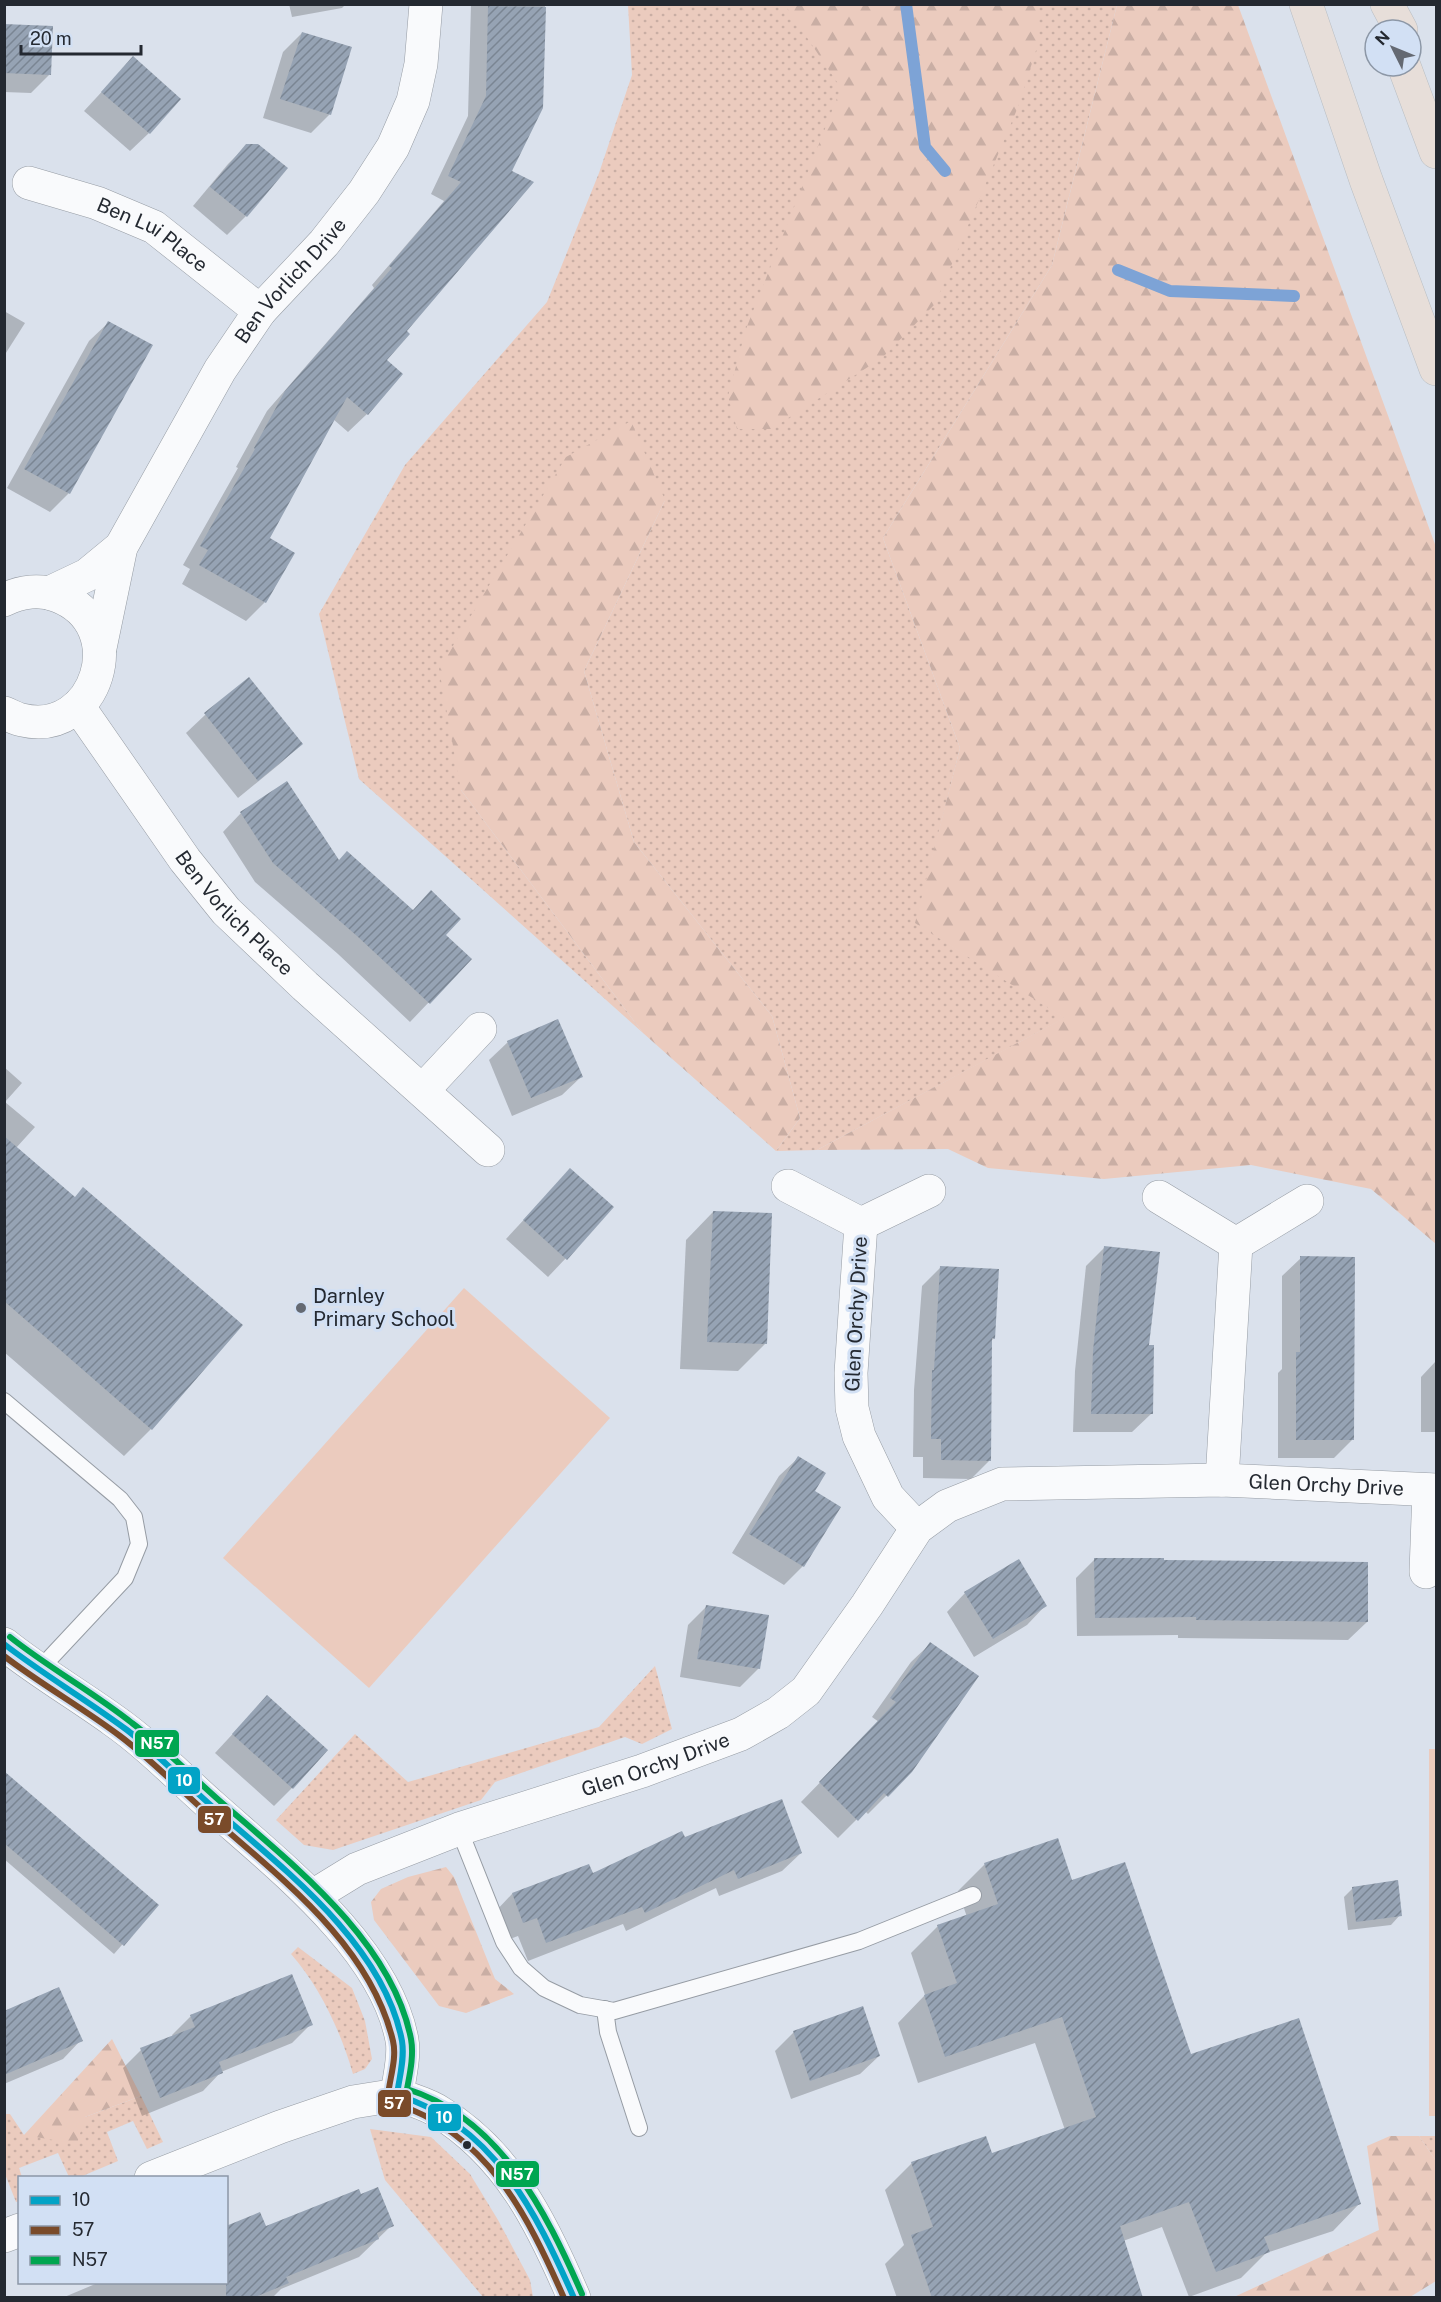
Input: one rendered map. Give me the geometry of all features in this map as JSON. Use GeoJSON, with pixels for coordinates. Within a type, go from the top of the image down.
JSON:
{"type":"FeatureCollection","features":[{"type":"Feature","properties":{"kind":"highway"},"geometry":{"type":"LineString","coordinates":[[1306,4],[1413,311],[1437,369]]}},
{"type":"Feature","properties":{"kind":"highway"},"geometry":{"type":"LineString","coordinates":[[1388,4],[1395,18]]}},
{"type":"Feature","properties":{"kind":"highway"},"geometry":{"type":"LineString","coordinates":[[1423,72],[1437,98]]}},
{"type":"Feature","properties":{"kind":"highway"},"geometry":{"type":"LineString","coordinates":[[1409,78],[1437,152]]}},
{"type":"Feature","properties":{"kind":"street","name":"Ben Vorlich Drive"},"geometry":{"type":"LineString","coordinates":[[78,706],[96,680],[100,664],[100,648],[121,547],[220,370],[260,311],[324,243],[364,192],[393,147],[413,101],[421,64],[426,4]]}},
{"type":"Feature","properties":{"kind":"street","name":"Ben Lui Place"},"geometry":{"type":"LineString","coordinates":[[29,183],[97,203],[154,227],[260,311]]}},
{"type":"Feature","properties":{"kind":"street","name":"Ben Vorlich Drive"},"geometry":{"type":"LineString","coordinates":[[20,591],[87,575],[121,547]]}},
{"type":"Feature","properties":{"kind":"street"},"geometry":{"type":"LineString","coordinates":[[20,591],[68,600],[83,612],[94,628],[100,648]]}},
{"type":"Feature","properties":{"kind":"street"},"geometry":{"type":"LineString","coordinates":[[4,713],[22,720],[42,722],[61,716],[78,706]]}},
{"type":"Feature","properties":{"kind":"street","name":"Ben Vorlich Place"},"geometry":{"type":"LineString","coordinates":[[78,706],[185,860],[226,911],[305,986],[488,1150]]}},
{"type":"Feature","properties":{"kind":"street"},"geometry":{"type":"LineString","coordinates":[[423,1090],[480,1029]]}},
{"type":"Feature","properties":{"kind":"street"},"geometry":{"type":"LineString","coordinates":[[788,1186],[861,1224],[928,1191]]}},
{"type":"Feature","properties":{"kind":"street"},"geometry":{"type":"LineString","coordinates":[[1159,1197],[1236,1244],[1307,1200]]}},
{"type":"Feature","properties":{"kind":"street","name":"Glen Orchy Drive"},"geometry":{"type":"LineString","coordinates":[[861,1224],[850,1373],[852,1408],[859,1436],[888,1497],[917,1528]]}},
{"type":"Feature","properties":{"kind":"street","name":"Glen Orchy Drive"},"geometry":{"type":"LineString","coordinates":[[1222,1480],[1236,1244]]}},
{"type":"Feature","properties":{"kind":"street","name":"Glen Orchy Drive"},"geometry":{"type":"LineString","coordinates":[[313,1896],[357,1869],[459,1829],[642,1771],[741,1734],[778,1713],[806,1690],[867,1605],[917,1528],[947,1506],[1002,1484],[1222,1480],[1433,1490],[1426,1572]]}},
{"type":"Feature","properties":{"kind":"street"},"geometry":{"type":"LineString","coordinates":[[4,1644],[38,1671],[114,1720],[313,1896],[374,1972],[395,2013],[403,2043],[397,2095]]}},
{"type":"Feature","properties":{"kind":"street"},"geometry":{"type":"LineString","coordinates":[[156,2176],[280,2127],[343,2105],[397,2095],[434,2108],[465,2129],[495,2157],[526,2200],[561,2265],[574,2298]]}},
{"type":"Feature","properties":{"kind":"lane"},"geometry":{"type":"LineString","coordinates":[[4,1401],[120,1499],[134,1517],[139,1544],[125,1578],[38,1671]]}},
{"type":"Feature","properties":{"kind":"lane"},"geometry":{"type":"LineString","coordinates":[[459,1829],[504,1942],[521,1968],[544,1988],[580,2005],[614,2011],[859,1941],[973,1895]]}},
{"type":"Feature","properties":{"kind":"lane"},"geometry":{"type":"LineString","coordinates":[[605,2009],[608,2032],[639,2128]]}},
{"type":"Feature","properties":{"kind":"green space"},"geometry":{"type":"Polygon","coordinates":[[[628,5],[1117,5],[1052,265],[883,538],[960,748],[916,923],[1065,1018],[817,1150],[776,1151],[800,1118],[772,1016],[634,842],[584,671],[665,500],[461,790],[643,1033],[359,779],[319,614],[405,465],[547,302],[599,173],[632,75],[628,5]]]}},
{"type":"Feature","properties":{"kind":"green space"},"geometry":{"type":"Polygon","coordinates":[[[785,5],[1039,5],[1039,41],[1018,107],[935,304],[882,358],[771,429],[737,429],[728,396],[746,329],[841,88],[785,5]]]}},
{"type":"Feature","properties":{"kind":"green space"},"geometry":{"type":"Polygon","coordinates":[[[1117,5],[1238,5],[1436,547],[1436,1244],[1371,1189],[1251,1165],[1104,1179],[988,1168],[948,1149],[817,1150],[1064,1018],[915,923],[960,748],[883,538],[1052,265],[1117,5]]]}},
{"type":"Feature","properties":{"kind":"green space"},"geometry":{"type":"Polygon","coordinates":[[[631,421],[665,500],[584,671],[634,842],[772,1016],[800,1118],[776,1151],[643,1033],[461,790],[439,669],[566,457],[631,421]]]}},
{"type":"Feature","properties":{"kind":"green space"},"geometry":{"type":"Polygon","coordinates":[[[464,1288],[610,1418],[369,1688],[223,1558],[464,1288]]]}},
{"type":"Feature","properties":{"kind":"green space"},"geometry":{"type":"Polygon","coordinates":[[[655,1666],[672,1729],[642,1744],[625,1737],[495,1782],[481,1800],[333,1850],[304,1845],[276,1820],[355,1734],[408,1782],[599,1727],[655,1666]]]}},
{"type":"Feature","properties":{"kind":"green space"},"geometry":{"type":"Polygon","coordinates":[[[1429,1749],[1436,1749],[1436,2116],[1429,2116],[1429,1749]]]}},
{"type":"Feature","properties":{"kind":"green space"},"geometry":{"type":"Polygon","coordinates":[[[446,1867],[454,1877],[495,1979],[514,1994],[466,2013],[439,2006],[374,1920],[371,1902],[381,1889],[408,1877],[446,1867]]]}},
{"type":"Feature","properties":{"kind":"green space"},"geometry":{"type":"Polygon","coordinates":[[[298,1947],[352,1988],[365,2021],[372,2059],[365,2069],[353,2074],[342,2042],[320,1995],[291,1954],[298,1947]]]}},
{"type":"Feature","properties":{"kind":"green space"},"geometry":{"type":"Polygon","coordinates":[[[112,2039],[141,2096],[85,2117],[77,2144],[24,2135],[112,2039]]]}},
{"type":"Feature","properties":{"kind":"green space"},"geometry":{"type":"Polygon","coordinates":[[[141,2096],[163,2142],[147,2149],[133,2121],[107,2132],[118,2161],[82,2176],[69,2176],[58,2153],[19,2168],[22,2176],[18,2176],[18,2201],[16,2202],[5,2174],[5,2114],[10,2114],[24,2135],[85,2117],[141,2096]]]}},
{"type":"Feature","properties":{"kind":"green space"},"geometry":{"type":"Polygon","coordinates":[[[370,2129],[431,2137],[470,2174],[530,2280],[533,2297],[483,2297],[385,2180],[370,2129]]]}},
{"type":"Feature","properties":{"kind":"green space"},"geometry":{"type":"Polygon","coordinates":[[[1390,2136],[1419,2136],[1436,2161],[1436,2281],[1410,2297],[1234,2297],[1379,2230],[1367,2146],[1390,2136]]]}},
{"type":"Feature","properties":{"kind":"green space"},"geometry":{"type":"Polygon","coordinates":[[[1419,2136],[1436,2136],[1436,2161],[1419,2136]]]}},
{"type":"Feature","properties":{"kind":"building"},"geometry":{"type":"Polygon","coordinates":[[[488,6],[546,7],[543,108],[512,171],[534,182],[407,331],[410,334],[387,360],[403,374],[368,415],[347,397],[270,538],[295,553],[266,603],[199,565],[208,550],[200,546],[285,391],[392,268],[389,266],[461,182],[448,176],[486,96],[488,6]]]}},
{"type":"Feature","properties":{"kind":"building"},"geometry":{"type":"Polygon","coordinates":[[[4,24],[53,26],[51,75],[4,73],[4,24]]]}},
{"type":"Feature","properties":{"kind":"building"},"geometry":{"type":"Polygon","coordinates":[[[302,32],[352,47],[331,115],[280,99],[302,32]]]}},
{"type":"Feature","properties":{"kind":"building"},"geometry":{"type":"Polygon","coordinates":[[[133,56],[181,99],[150,134],[101,92],[133,56]]]}},
{"type":"Feature","properties":{"kind":"building"},"geometry":{"type":"Polygon","coordinates":[[[246,144],[258,144],[288,168],[247,217],[210,187],[246,144]]]}},
{"type":"Feature","properties":{"kind":"building"},"geometry":{"type":"Polygon","coordinates":[[[108,321],[153,345],[70,494],[24,469],[108,321]]]}},
{"type":"Feature","properties":{"kind":"building"},"geometry":{"type":"Polygon","coordinates":[[[249,677],[303,744],[258,781],[204,713],[249,677]]]}},
{"type":"Feature","properties":{"kind":"building"},"geometry":{"type":"Polygon","coordinates":[[[287,781],[339,860],[347,851],[413,910],[431,890],[461,919],[446,935],[472,959],[430,1004],[357,936],[273,863],[240,812],[287,781]]]}},
{"type":"Feature","properties":{"kind":"building"},"geometry":{"type":"Polygon","coordinates":[[[558,1019],[583,1077],[531,1098],[507,1041],[558,1019]]]}},
{"type":"Feature","properties":{"kind":"building"},"geometry":{"type":"Polygon","coordinates":[[[4,1136],[75,1197],[83,1187],[243,1325],[152,1430],[4,1301],[4,1136]]]}},
{"type":"Feature","properties":{"kind":"building"},"geometry":{"type":"Polygon","coordinates":[[[570,1168],[614,1207],[567,1260],[523,1220],[570,1168]]]}},
{"type":"Feature","properties":{"kind":"building"},"geometry":{"type":"Polygon","coordinates":[[[713,1211],[772,1213],[767,1344],[707,1342],[713,1211]]]}},
{"type":"Feature","properties":{"kind":"building"},"geometry":{"type":"Polygon","coordinates":[[[1104,1246],[1160,1252],[1149,1345],[1154,1345],[1153,1414],[1091,1414],[1093,1351],[1104,1246]]]}},
{"type":"Feature","properties":{"kind":"building"},"geometry":{"type":"Polygon","coordinates":[[[1300,1256],[1355,1257],[1354,1440],[1296,1440],[1296,1352],[1300,1352],[1300,1256]]]}},
{"type":"Feature","properties":{"kind":"building"},"geometry":{"type":"Polygon","coordinates":[[[940,1266],[999,1269],[995,1339],[992,1338],[991,1461],[941,1460],[941,1439],[931,1439],[932,1370],[934,1370],[940,1266]]]}},
{"type":"Feature","properties":{"kind":"building"},"geometry":{"type":"Polygon","coordinates":[[[798,1456],[826,1473],[815,1491],[841,1507],[804,1567],[749,1534],[798,1456]]]}},
{"type":"Feature","properties":{"kind":"building"},"geometry":{"type":"Polygon","coordinates":[[[1094,1558],[1368,1562],[1368,1622],[1196,1620],[1196,1617],[1095,1618],[1094,1558]]]}},
{"type":"Feature","properties":{"kind":"building"},"geometry":{"type":"Polygon","coordinates":[[[1019,1559],[1047,1606],[993,1639],[964,1592],[1019,1559]]]}},
{"type":"Feature","properties":{"kind":"building"},"geometry":{"type":"Polygon","coordinates":[[[706,1605],[769,1615],[760,1669],[697,1659],[706,1605]]]}},
{"type":"Feature","properties":{"kind":"building"},"geometry":{"type":"Polygon","coordinates":[[[930,1642],[979,1676],[912,1772],[888,1797],[884,1793],[858,1821],[819,1782],[896,1702],[890,1698],[930,1642]]]}},
{"type":"Feature","properties":{"kind":"building"},"geometry":{"type":"Polygon","coordinates":[[[267,1695],[328,1750],[293,1789],[232,1734],[267,1695]]]}},
{"type":"Feature","properties":{"kind":"building"},"geometry":{"type":"Polygon","coordinates":[[[4,1771],[159,1905],[124,1946],[4,1843],[4,1771]]]}},
{"type":"Feature","properties":{"kind":"building"},"geometry":{"type":"Polygon","coordinates":[[[782,1799],[802,1853],[738,1879],[734,1870],[645,1913],[642,1907],[546,1943],[537,1918],[523,1923],[512,1893],[589,1864],[593,1873],[682,1831],[685,1837],[782,1799]]]}},
{"type":"Feature","properties":{"kind":"building"},"geometry":{"type":"Polygon","coordinates":[[[1058,1838],[1072,1880],[1125,1862],[1191,2054],[1299,2018],[1361,2204],[1264,2237],[1270,2252],[1216,2272],[1189,2202],[1120,2226],[1143,2298],[932,2298],[911,2235],[933,2227],[911,2162],[986,2136],[992,2153],[1096,2117],[1062,2017],[945,2057],[924,1995],[957,1983],[937,1925],[998,1904],[984,1863],[1058,1838]]]}},
{"type":"Feature","properties":{"kind":"building"},"geometry":{"type":"Polygon","coordinates":[[[1398,1880],[1402,1916],[1356,1922],[1352,1887],[1398,1880]]]}},
{"type":"Feature","properties":{"kind":"building"},"geometry":{"type":"Polygon","coordinates":[[[292,1974],[313,2025],[219,2062],[223,2073],[160,2098],[140,2048],[195,2027],[190,2015],[292,1974]]]}},
{"type":"Feature","properties":{"kind":"building"},"geometry":{"type":"Polygon","coordinates":[[[59,1987],[83,2041],[4,2075],[4,2011],[59,1987]]]}},
{"type":"Feature","properties":{"kind":"building"},"geometry":{"type":"Polygon","coordinates":[[[863,2006],[880,2056],[810,2081],[793,2031],[863,2006]]]}},
{"type":"Feature","properties":{"kind":"building"},"geometry":{"type":"Polygon","coordinates":[[[378,2187],[394,2226],[377,2233],[379,2239],[286,2277],[289,2283],[253,2298],[226,2298],[228,2225],[260,2212],[266,2226],[359,2189],[361,2194],[378,2187]]]}},
{"type":"Feature","properties":{"kind":"waterway"},"geometry":{"type":"LineString","coordinates":[[906,4],[925,147],[945,171]]}},
{"type":"Feature","properties":{"kind":"waterway"},"geometry":{"type":"LineString","coordinates":[[1118,270],[1170,291],[1294,296]]}},
{"type":"Feature","properties":{"kind":"transit line","name":"N57"},"geometry":{"type":"LineString","coordinates":[[10,1637],[144,1732],[278,1851],[336,1907],[383,1969],[400,2003],[412,2045],[407,2089],[440,2103],[469,2122],[494,2145],[516,2172],[553,2231],[582,2294]]}},
{"type":"Feature","properties":{"kind":"transit line","name":"10"},"geometry":{"type":"LineString","coordinates":[[4,1644],[138,1739],[300,1883],[328,1912],[353,1941],[375,1973],[392,2006],[403,2048],[397,2095],[431,2109],[460,2127],[485,2149],[527,2204],[574,2298]]}},
{"type":"Feature","properties":{"kind":"transit line","name":"57"},"geometry":{"type":"LineString","coordinates":[[4,1656],[132,1745],[292,1888],[319,1915],[364,1973],[381,2006],[394,2047],[388,2095],[394,2103],[426,2117],[455,2134],[500,2180],[535,2236],[564,2298]]}},
{"type":"Feature","properties":{"kind":"place","name":"Darnley Primary School"},"geometry":{"type":"Point","coordinates":[301,1308]}}]}
